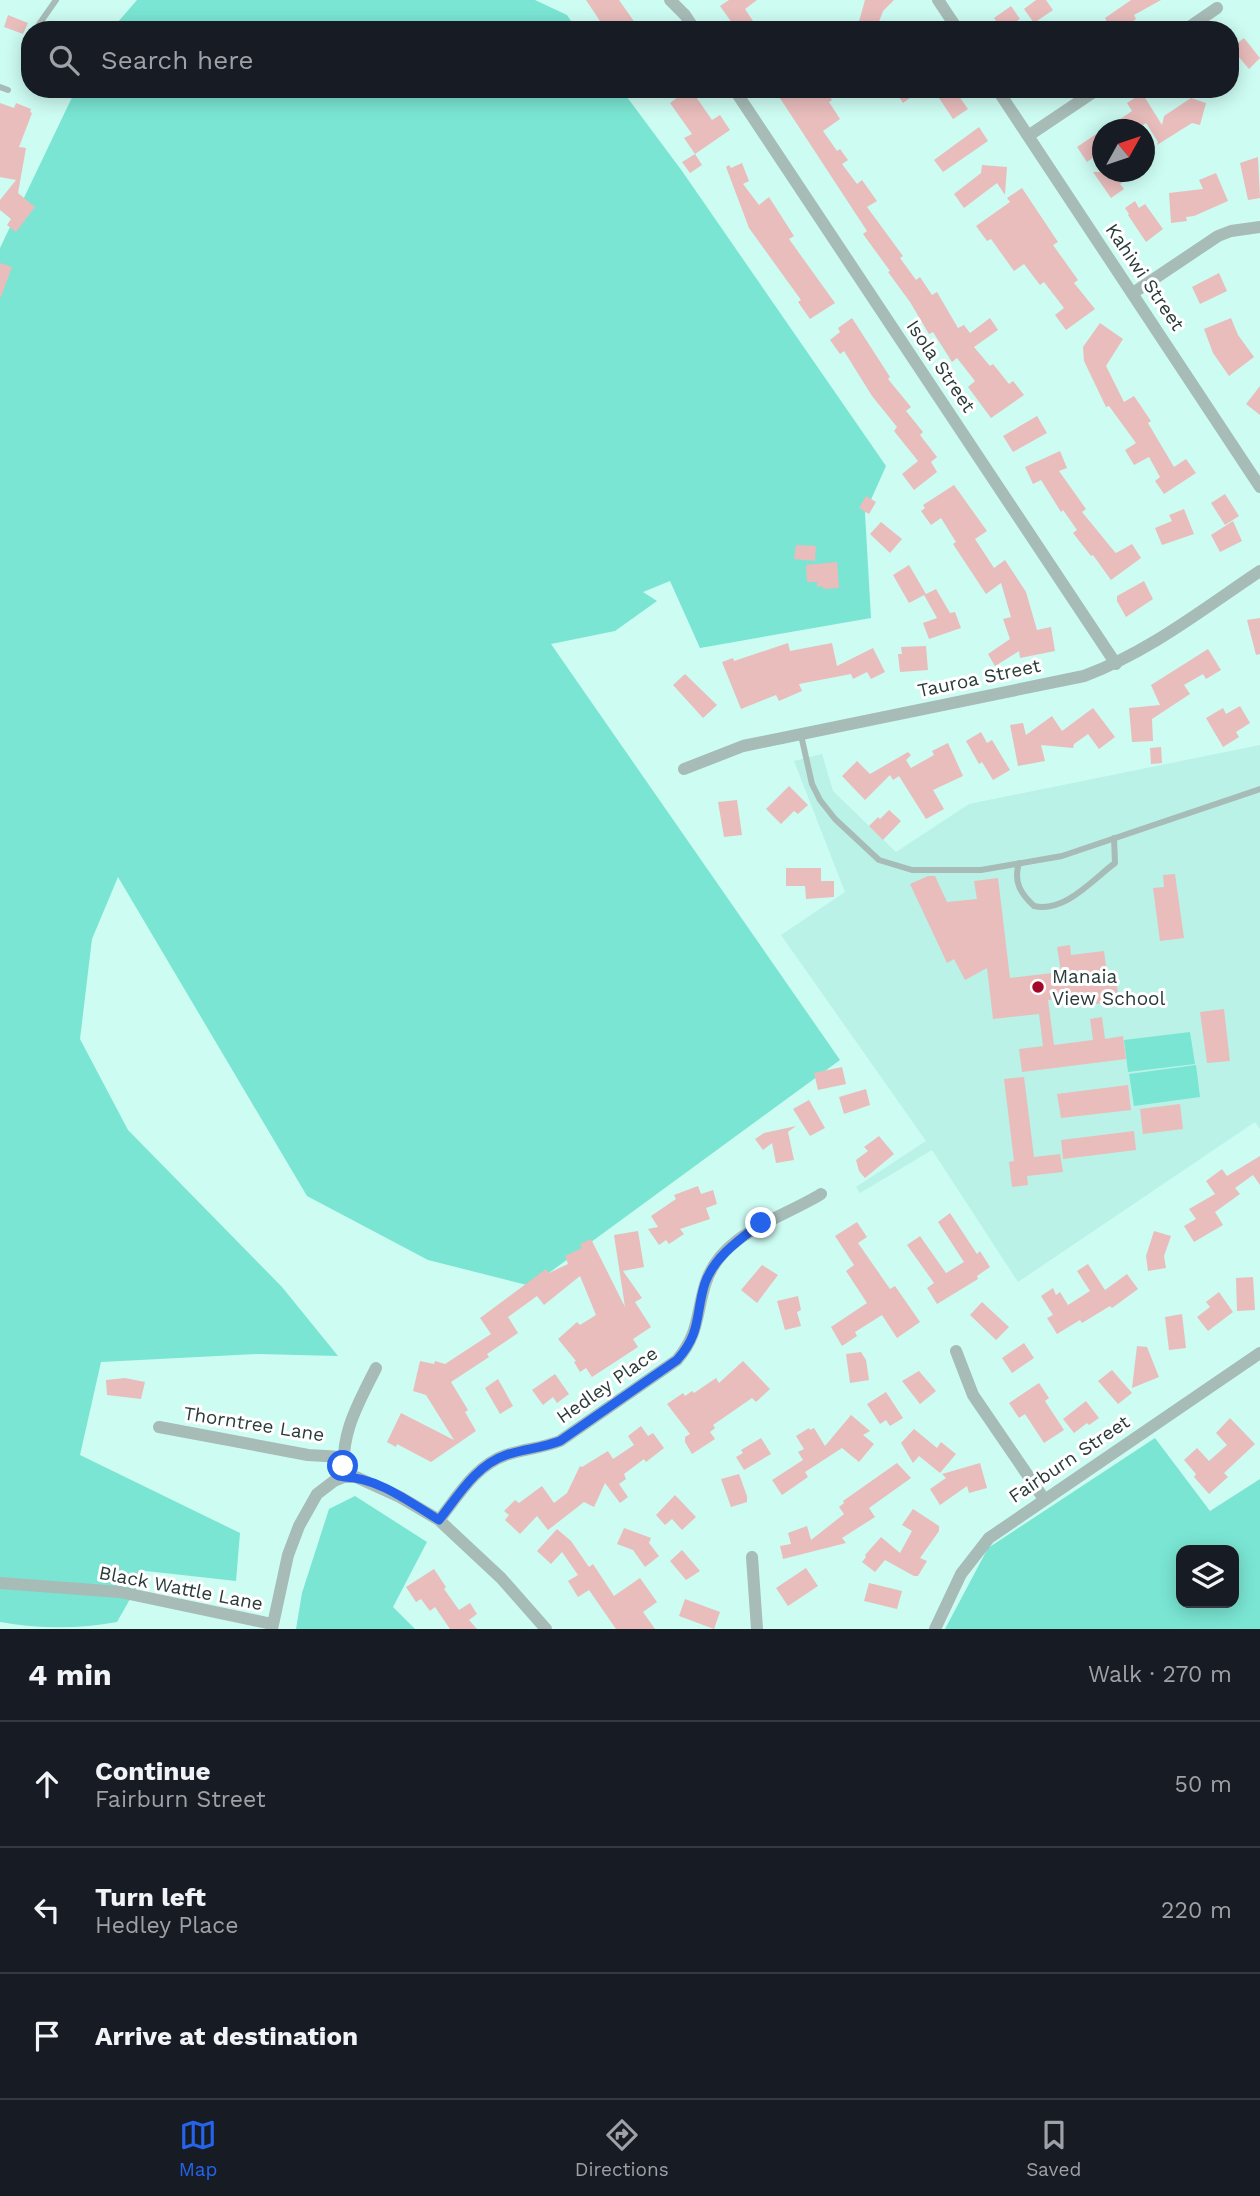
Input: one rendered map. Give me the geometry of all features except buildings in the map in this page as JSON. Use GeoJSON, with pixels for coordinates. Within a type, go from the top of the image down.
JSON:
{"type":"FeatureCollection","features":[{"type":"Feature","properties":{"kind":"street"},"geometry":{"type":"LineString","coordinates":[[670,0],[688,21]]}},
{"type":"Feature","properties":{"kind":"street"},"geometry":{"type":"LineString","coordinates":[[938,0],[952,21]]}},
{"type":"Feature","properties":{"kind":"street"},"geometry":{"type":"LineString","coordinates":[[1198,21],[1217,8]]}},
{"type":"Feature","properties":{"kind":"street","name":"Isola Street"},"geometry":{"type":"LineString","coordinates":[[740,98],[1116,664]]}},
{"type":"Feature","properties":{"kind":"street","name":"Kahiwi Street"},"geometry":{"type":"LineString","coordinates":[[1003,98],[1260,487]]}},
{"type":"Feature","properties":{"kind":"street"},"geometry":{"type":"LineString","coordinates":[[1028,136],[1085,98]]}},
{"type":"Feature","properties":{"kind":"street"},"geometry":{"type":"LineString","coordinates":[[1133,293],[1218,236],[1231,231],[1260,227]]}},
{"type":"Feature","properties":{"kind":"street","name":"Tauroa Street"},"geometry":{"type":"LineString","coordinates":[[684,769],[743,746],[1084,676],[1139,652],[1260,571]]}},
{"type":"Feature","properties":{"kind":"street","name":"Hedley Place"},"geometry":{"type":"LineString","coordinates":[[439,1520],[475,1474],[487,1465],[504,1455],[546,1447],[560,1441],[677,1360],[696,1332],[705,1284],[722,1255],[761,1223],[800,1208],[821,1194]]}},
{"type":"Feature","properties":{"kind":"street"},"geometry":{"type":"LineString","coordinates":[[956,1351],[973,1395],[1044,1499]]}},
{"type":"Feature","properties":{"kind":"street","name":"Fairburn Street"},"geometry":{"type":"LineString","coordinates":[[935,1629],[950,1593],[972,1556],[989,1538],[1260,1353]]}},
{"type":"Feature","properties":{"kind":"street"},"geometry":{"type":"LineString","coordinates":[[344,1477],[342,1457],[345,1436],[376,1368]]}},
{"type":"Feature","properties":{"kind":"street","name":"Thorntree Lane"},"geometry":{"type":"LineString","coordinates":[[159,1427],[308,1455],[342,1457]]}},
{"type":"Feature","properties":{"kind":"street"},"geometry":{"type":"LineString","coordinates":[[272,1627],[288,1555],[299,1526],[317,1494],[327,1484],[344,1477],[356,1477],[439,1520],[501,1578],[545,1629]]}},
{"type":"Feature","properties":{"kind":"street"},"geometry":{"type":"LineString","coordinates":[[752,1557],[757,1629]]}},
{"type":"Feature","properties":{"kind":"street","name":"Black Wattle Lane"},"geometry":{"type":"LineString","coordinates":[[0,1583],[120,1592],[272,1627]]}},
{"type":"Feature","properties":{"kind":"lane"},"geometry":{"type":"LineString","coordinates":[[42,21],[56,0]]}},
{"type":"Feature","properties":{"kind":"lane"},"geometry":{"type":"LineString","coordinates":[[801,735],[812,784],[820,800],[835,819],[879,860],[912,870],[981,870],[1062,856],[1260,789]]}},
{"type":"Feature","properties":{"kind":"lane"},"geometry":{"type":"LineString","coordinates":[[1019,863],[1016,873],[1018,887],[1034,906],[1045,909],[1062,904],[1115,863],[1114,838]]}},
{"type":"Feature","properties":{"kind":"shaded area","name":"Manaia View School"},"geometry":{"type":"Polygon","coordinates":[[[1260,745],[1260,1129],[1255,1122],[1018,1282],[932,1150],[860,1193],[856,1187],[926,1141],[781,935],[845,892],[794,761],[822,754],[833,791],[896,852],[969,804],[1260,745]]]}},
{"type":"Feature","properties":{"kind":"green space"},"geometry":{"type":"Polygon","coordinates":[[[137,0],[535,0],[567,15],[571,21],[119,21],[137,0]]]}},
{"type":"Feature","properties":{"kind":"green space"},"geometry":{"type":"Polygon","coordinates":[[[72,98],[628,98],[682,171],[886,466],[865,513],[871,618],[700,648],[670,581],[643,592],[657,601],[615,631],[551,644],[840,1060],[531,1286],[428,1260],[307,1196],[118,877],[92,939],[80,1039],[128,1130],[282,1287],[338,1356],[258,1354],[101,1362],[80,1455],[240,1533],[236,1581],[146,1571],[117,1622],[88,1626],[29,1626],[0,1622],[0,248],[72,98]]]}},
{"type":"Feature","properties":{"kind":"green space"},"geometry":{"type":"Polygon","coordinates":[[[1190,1032],[1195,1064],[1128,1072],[1124,1040],[1190,1032]]]}},
{"type":"Feature","properties":{"kind":"green space"},"geometry":{"type":"Polygon","coordinates":[[[1196,1065],[1200,1097],[1134,1106],[1129,1074],[1196,1065]]]}},
{"type":"Feature","properties":{"kind":"green space"},"geometry":{"type":"Polygon","coordinates":[[[1155,1438],[1210,1511],[1260,1479],[1260,1629],[945,1629],[988,1548],[1155,1438]]]}},
{"type":"Feature","properties":{"kind":"green space"},"geometry":{"type":"Polygon","coordinates":[[[355,1496],[427,1542],[393,1607],[415,1629],[296,1629],[302,1593],[329,1509],[355,1496]]]}},
{"type":"Feature","properties":{"kind":"place","name":"Manaia View School"},"geometry":{"type":"Point","coordinates":[1038,987]}},
{"type":"Feature","properties":{"kind":"route"},"geometry":{"type":"LineString","coordinates":[[343,1466],[344,1477],[356,1477],[371,1483],[439,1520],[475,1474],[487,1465],[504,1455],[546,1447],[560,1441],[677,1360],[696,1332],[705,1284],[712,1270],[722,1255],[761,1223]]}}]}
